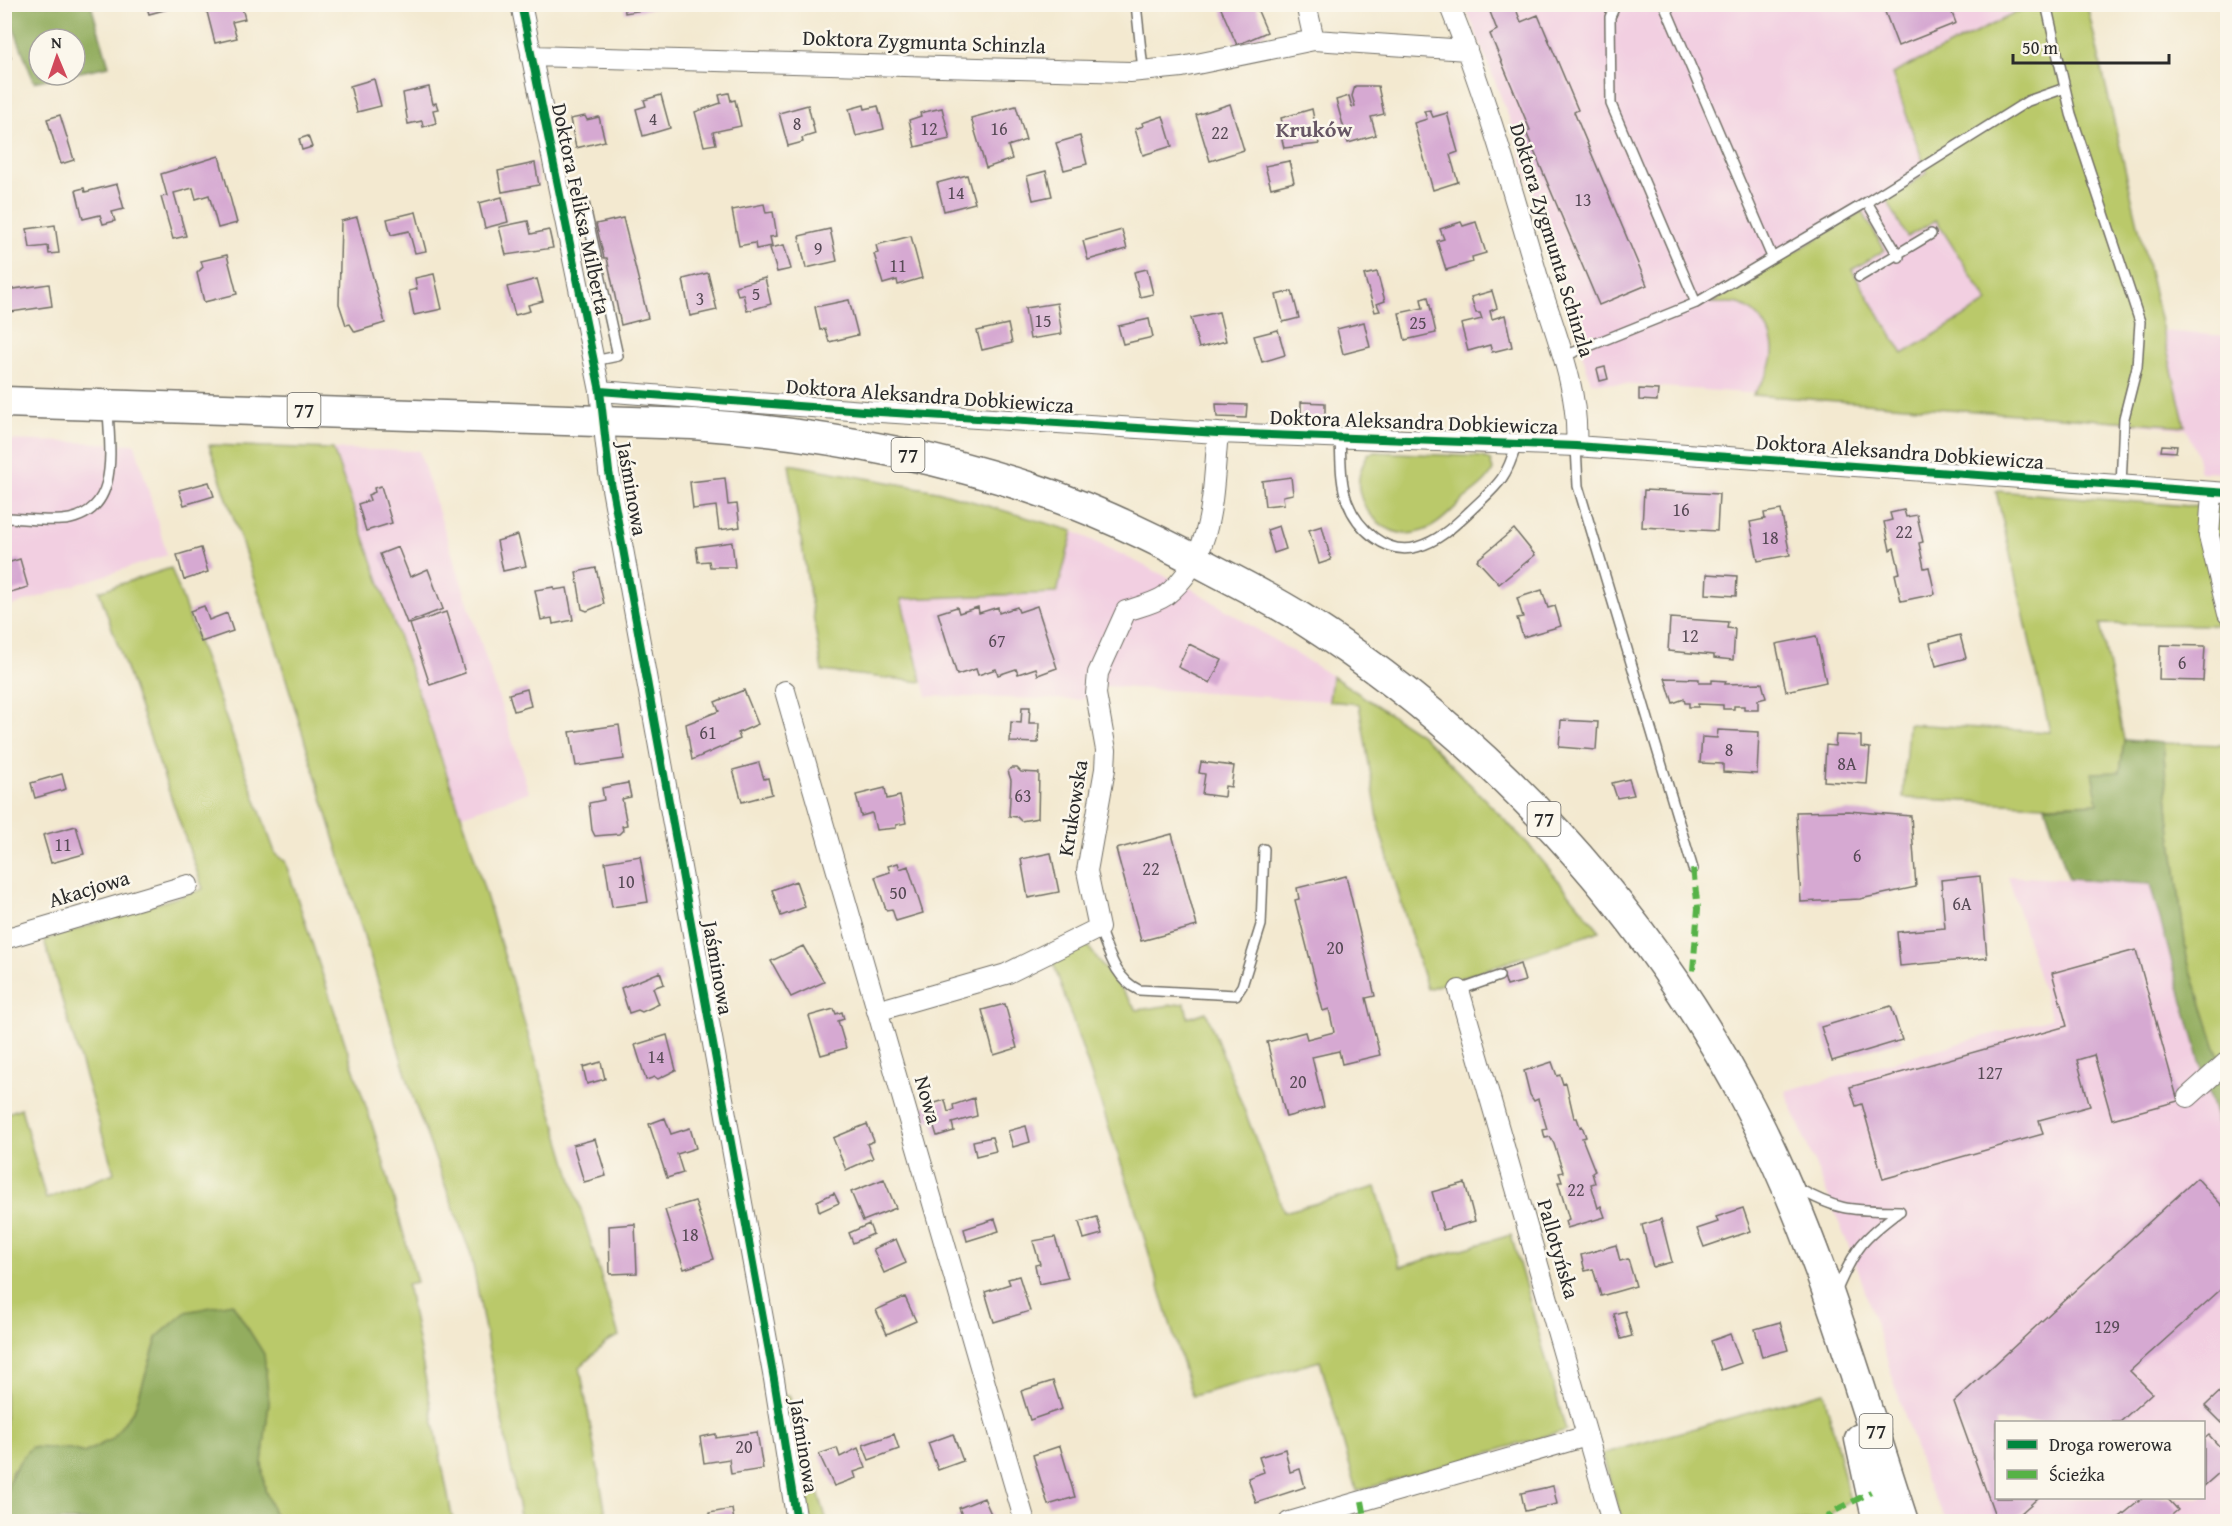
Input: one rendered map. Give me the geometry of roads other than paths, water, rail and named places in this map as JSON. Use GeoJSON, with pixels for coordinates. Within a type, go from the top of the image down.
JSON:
{"type":"FeatureCollection","features":[{"type":"Feature","properties":{"kind":"main road","name":"77"},"geometry":{"type":"LineString","coordinates":[[4,402],[603,420],[776,432],[845,442],[998,478],[1059,498],[1121,524],[1196,560],[1291,612],[1386,677],[1474,750],[1535,809],[1586,865],[1666,968],[1737,1083],[1785,1181],[1863,1388],[1903,1521]]}},
{"type":"Feature","properties":{"kind":"main road","name":"77"},"geometry":{"type":"LineString","coordinates":[[1844,1341],[1850,1393],[1878,1521]]}},
{"type":"Feature","properties":{"kind":"street","name":"Doktora Feliksa Milberta"},"geometry":{"type":"LineString","coordinates":[[521,4],[600,391],[603,420]]}},
{"type":"Feature","properties":{"kind":"street"},"geometry":{"type":"LineString","coordinates":[[1306,4],[1314,40]]}},
{"type":"Feature","properties":{"kind":"street","name":"Doktora Zygmunta Schinzla"},"geometry":{"type":"LineString","coordinates":[[1449,4],[1481,86],[1562,357],[1576,410],[1576,446]]}},
{"type":"Feature","properties":{"kind":"street","name":"Doktora Zygmunta Schinzla"},"geometry":{"type":"LineString","coordinates":[[531,56],[1143,70],[1182,67],[1314,40],[1467,50]]}},
{"type":"Feature","properties":{"kind":"street","name":"Doktora Aleksandra Dobkiewicza"},"geometry":{"type":"LineString","coordinates":[[600,391],[864,411],[1218,433],[1576,446],[2220,493]]}},
{"type":"Feature","properties":{"kind":"street","name":"Jaśminowa"},"geometry":{"type":"LineString","coordinates":[[603,420],[609,472],[770,1355],[797,1521]]}},
{"type":"Feature","properties":{"kind":"street","name":"Krukowska"},"geometry":{"type":"LineString","coordinates":[[1100,928],[1087,871],[1105,769],[1106,750],[1096,694],[1098,673],[1126,611],[1164,597],[1196,560],[1205,540],[1210,516],[1218,433]]}},
{"type":"Feature","properties":{"kind":"street"},"geometry":{"type":"LineString","coordinates":[[2220,493],[2209,536],[2228,614]]}},
{"type":"Feature","properties":{"kind":"street","name":"Nowa"},"geometry":{"type":"LineString","coordinates":[[784,691],[1025,1521]]}},
{"type":"Feature","properties":{"kind":"street","name":"Akacjowa"},"geometry":{"type":"LineString","coordinates":[[4,939],[188,885]]}},
{"type":"Feature","properties":{"kind":"street"},"geometry":{"type":"LineString","coordinates":[[877,1011],[1006,974],[1100,928]]}},
{"type":"Feature","properties":{"kind":"street","name":"Pallotyńska"},"geometry":{"type":"LineString","coordinates":[[1459,990],[1612,1521]]}},
{"type":"Feature","properties":{"kind":"street"},"geometry":{"type":"LineString","coordinates":[[2188,1097],[2228,1060]]}},
{"type":"Feature","properties":{"kind":"street"},"geometry":{"type":"LineString","coordinates":[[1289,1521],[1587,1436]]}},
{"type":"Feature","properties":{"kind":"lane"},"geometry":{"type":"LineString","coordinates":[[1136,4],[1143,70]]}},
{"type":"Feature","properties":{"kind":"lane"},"geometry":{"type":"LineString","coordinates":[[1619,4],[1615,6],[1610,17],[1611,104],[1696,303]]}},
{"type":"Feature","properties":{"kind":"lane"},"geometry":{"type":"LineString","coordinates":[[1664,4],[1772,257]]}},
{"type":"Feature","properties":{"kind":"lane"},"geometry":{"type":"LineString","coordinates":[[2046,4],[2065,88],[2140,322],[2137,367],[2124,418],[2121,486]]}},
{"type":"Feature","properties":{"kind":"lane"},"geometry":{"type":"LineString","coordinates":[[1562,357],[1696,303],[1867,202],[2028,101],[2065,88]]}},
{"type":"Feature","properties":{"kind":"lane"},"geometry":{"type":"LineString","coordinates":[[584,202],[618,356],[594,361]]}},
{"type":"Feature","properties":{"kind":"lane"},"geometry":{"type":"LineString","coordinates":[[1867,202],[1898,257]]}},
{"type":"Feature","properties":{"kind":"lane"},"geometry":{"type":"LineString","coordinates":[[1859,277],[1898,257],[1930,234]]}},
{"type":"Feature","properties":{"kind":"lane"},"geometry":{"type":"LineString","coordinates":[[4,518],[68,519],[83,515],[95,506],[108,485],[108,404]]}},
{"type":"Feature","properties":{"kind":"lane"},"geometry":{"type":"LineString","coordinates":[[1340,437],[1341,476],[1355,519],[1364,531],[1377,540],[1395,547],[1415,548],[1447,532],[1504,479],[1516,445]]}},
{"type":"Feature","properties":{"kind":"lane"},"geometry":{"type":"LineString","coordinates":[[1576,446],[1578,486],[1693,869]]}},
{"type":"Feature","properties":{"kind":"lane"},"geometry":{"type":"LineString","coordinates":[[1100,928],[1118,974],[1128,985],[1139,990],[1236,995],[1242,986],[1261,925],[1264,849]]}},
{"type":"Feature","properties":{"kind":"lane"},"geometry":{"type":"LineString","coordinates":[[1459,990],[1499,976]]}},
{"type":"Feature","properties":{"kind":"lane"},"geometry":{"type":"LineString","coordinates":[[1785,1181],[1826,1204],[1846,1210],[1900,1211],[1867,1235],[1849,1261],[1831,1302]]}},
{"type":"Feature","properties":{"kind":"district","name":"Kruków"},"geometry":{"type":"Point","coordinates":[1314,129]}}]}
